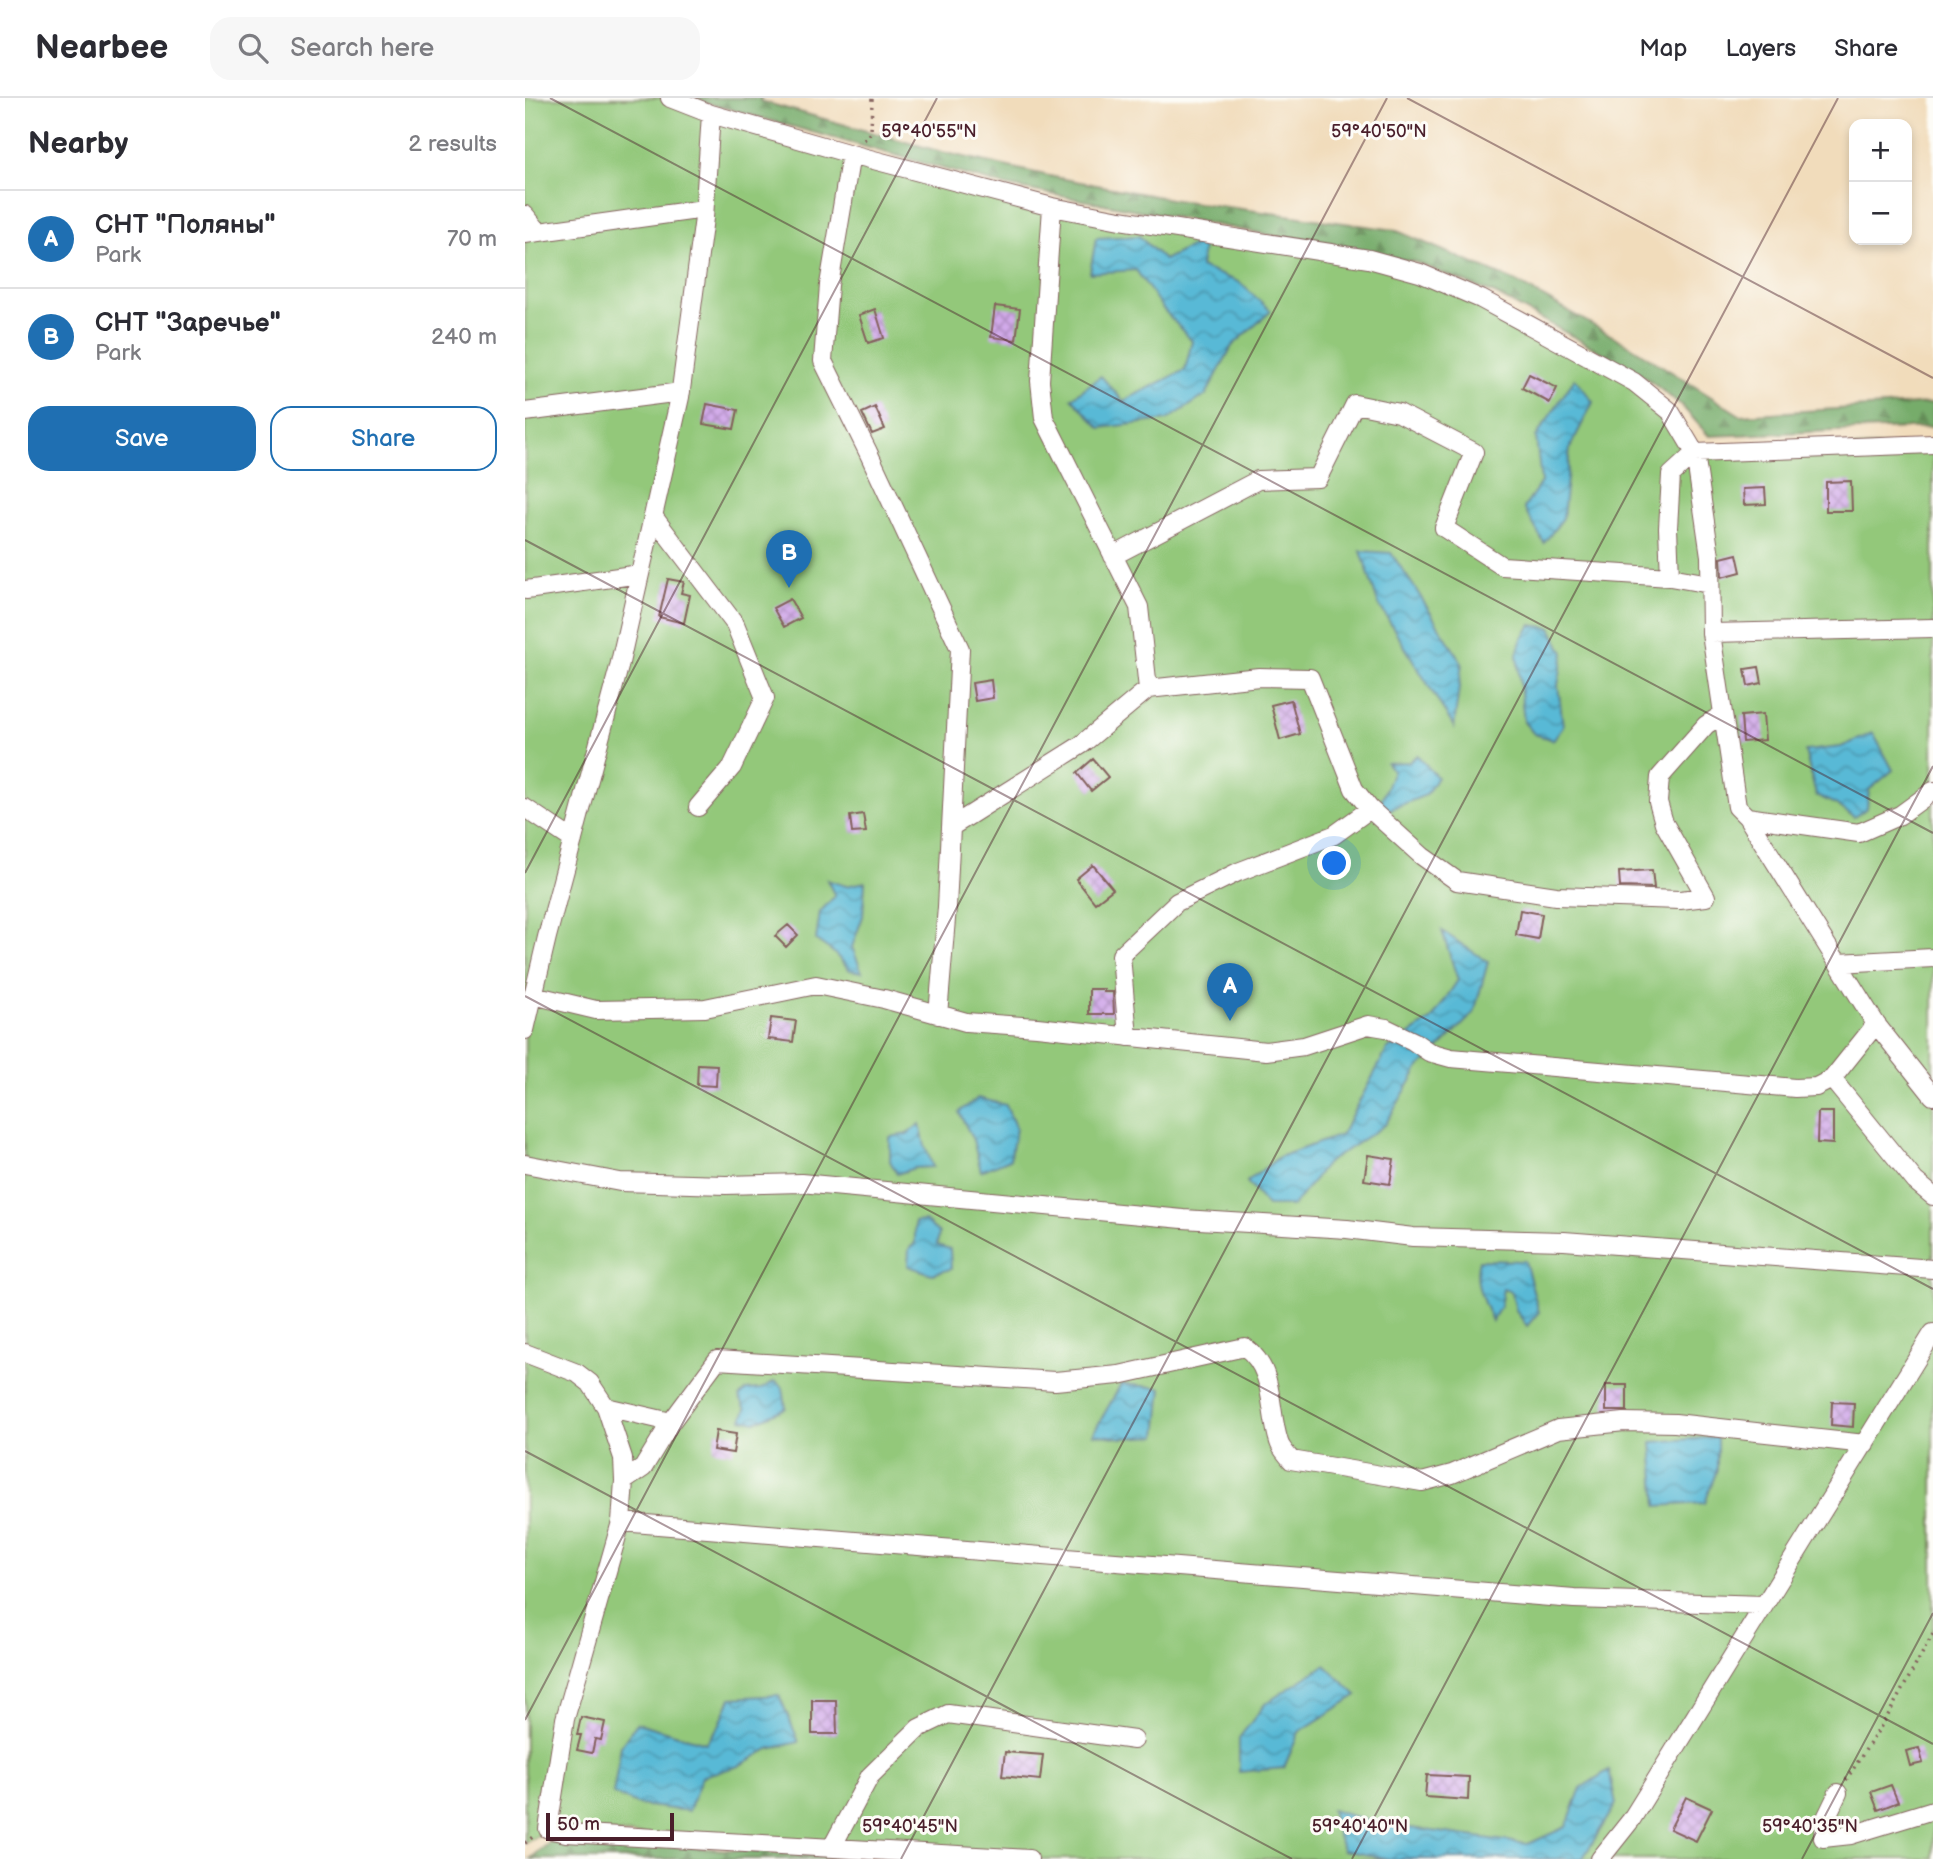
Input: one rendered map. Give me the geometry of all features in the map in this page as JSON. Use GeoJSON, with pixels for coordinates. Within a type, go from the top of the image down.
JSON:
{"type":"FeatureCollection","features":[{"type":"Feature","properties":{"kind":"street"},"geometry":{"type":"LineString","coordinates":[[670,98],[711,114],[851,154],[1052,207],[1369,259],[1420,273],[1481,299],[1634,382],[1670,411],[1695,453],[1710,556],[1711,633],[1737,807],[1747,817],[1876,1024],[1933,1096]]}},
{"type":"Feature","properties":{"kind":"street"},"geometry":{"type":"LineString","coordinates":[[525,1030],[529,1005],[619,667],[681,392],[704,209],[711,114]]}},
{"type":"Feature","properties":{"kind":"street"},"geometry":{"type":"LineString","coordinates":[[851,154],[829,285],[823,361],[960,649],[938,1014]]}},
{"type":"Feature","properties":{"kind":"street"},"geometry":{"type":"LineString","coordinates":[[1052,207],[1040,381],[1044,418],[1139,607],[1148,688]]}},
{"type":"Feature","properties":{"kind":"street"},"geometry":{"type":"LineString","coordinates":[[525,215],[532,233],[704,209]]}},
{"type":"Feature","properties":{"kind":"street"},"geometry":{"type":"LineString","coordinates":[[525,412],[681,392]]}},
{"type":"Feature","properties":{"kind":"street"},"geometry":{"type":"LineString","coordinates":[[1113,556],[1258,480],[1318,478],[1355,404],[1399,413],[1474,452],[1444,528],[1502,566],[1670,577],[1710,584]]}},
{"type":"Feature","properties":{"kind":"street"},"geometry":{"type":"LineString","coordinates":[[1670,577],[1668,528],[1671,475],[1695,453],[1933,444]]}},
{"type":"Feature","properties":{"kind":"street"},"geometry":{"type":"LineString","coordinates":[[653,516],[735,624],[765,698],[732,767],[698,807]]}},
{"type":"Feature","properties":{"kind":"street"},"geometry":{"type":"LineString","coordinates":[[526,590],[640,574]]}},
{"type":"Feature","properties":{"kind":"street"},"geometry":{"type":"LineString","coordinates":[[1711,633],[1933,628]]}},
{"type":"Feature","properties":{"kind":"street"},"geometry":{"type":"LineString","coordinates":[[951,827],[1081,745],[1148,688],[1259,677],[1310,678],[1354,789],[1370,809],[1422,856],[1457,881],[1556,896],[1679,900],[1706,897],[1664,823],[1658,802],[1660,777],[1706,725],[1723,714]]}},
{"type":"Feature","properties":{"kind":"street"},"geometry":{"type":"LineString","coordinates":[[1747,817],[1859,833],[1900,816],[1933,791]]}},
{"type":"Feature","properties":{"kind":"street"},"geometry":{"type":"LineString","coordinates":[[525,808],[573,839]]}},
{"type":"Feature","properties":{"kind":"street"},"geometry":{"type":"LineString","coordinates":[[1128,1037],[1121,955],[1177,902],[1238,872],[1334,835],[1370,809]]}},
{"type":"Feature","properties":{"kind":"street"},"geometry":{"type":"LineString","coordinates":[[1838,963],[1933,958]]}},
{"type":"Feature","properties":{"kind":"street"},"geometry":{"type":"LineString","coordinates":[[529,1005],[596,1010],[705,1008],[816,985],[884,999],[965,1022],[1266,1051],[1304,1046],[1368,1025],[1385,1028],[1429,1052],[1451,1058],[1795,1087],[1816,1087],[1832,1079],[1876,1024]]}},
{"type":"Feature","properties":{"kind":"street"},"geometry":{"type":"LineString","coordinates":[[1832,1079],[1915,1181],[1933,1196]]}},
{"type":"Feature","properties":{"kind":"street"},"geometry":{"type":"LineString","coordinates":[[525,1164],[620,1182],[726,1185],[801,1182],[995,1203],[1183,1219],[1347,1229],[1413,1237],[1565,1241],[1933,1269]]}},
{"type":"Feature","properties":{"kind":"street"},"geometry":{"type":"LineString","coordinates":[[1600,1859],[1631,1820],[1933,1333]]}},
{"type":"Feature","properties":{"kind":"street"},"geometry":{"type":"LineString","coordinates":[[624,1480],[643,1468],[671,1422],[717,1360],[1055,1381],[1119,1375],[1245,1347],[1257,1356],[1267,1376],[1279,1445],[1291,1460],[1422,1482],[1453,1474],[1558,1429],[1624,1422],[1675,1423],[1865,1444]]}},
{"type":"Feature","properties":{"kind":"street"},"geometry":{"type":"LineString","coordinates":[[525,1353],[577,1373],[590,1382],[606,1406],[623,1458],[621,1522],[565,1719],[548,1829],[566,1833],[1029,1859]]}},
{"type":"Feature","properties":{"kind":"street"},"geometry":{"type":"LineString","coordinates":[[606,1406],[671,1422]]}},
{"type":"Feature","properties":{"kind":"street"},"geometry":{"type":"LineString","coordinates":[[621,1522],[1574,1599],[1764,1605]]}},
{"type":"Feature","properties":{"kind":"street"},"geometry":{"type":"LineString","coordinates":[[832,1847],[870,1776],[919,1728],[948,1714],[1134,1740]]}},
{"type":"Feature","properties":{"kind":"street"},"geometry":{"type":"LineString","coordinates":[[1838,1793],[1824,1822],[1823,1838],[1851,1835],[1933,1810]]}},
{"type":"Feature","properties":{"kind":"path"},"geometry":{"type":"LineString","coordinates":[[851,154],[871,133],[872,98]]}},
{"type":"Feature","properties":{"kind":"path"},"geometry":{"type":"LineString","coordinates":[[1838,1793],[1887,1717],[1933,1634]]}},
{"type":"Feature","properties":{"kind":"green space"},"geometry":{"type":"Polygon","coordinates":[[[525,98],[670,98],[935,178],[1420,273],[1634,382],[1695,453],[1933,444],[1933,1859],[1029,1859],[549,1829],[525,1843],[525,98]]]}},
{"type":"Feature","properties":{"kind":"green space"},"geometry":{"type":"Polygon","coordinates":[[[690,98],[761,98],[760,101],[942,152],[1054,177],[1176,200],[1395,230],[1514,281],[1632,347],[1740,415],[1933,403],[1933,427],[1709,436],[1681,405],[1638,372],[1497,295],[1415,262],[1002,185],[690,98]]]}},
{"type":"Feature","properties":{"kind":"green space"},"geometry":{"type":"Polygon","coordinates":[[[554,1839],[873,1859],[530,1859],[554,1839]]]}},
{"type":"Feature","properties":{"kind":"water"},"geometry":{"type":"Polygon","coordinates":[[[1139,236],[1164,260],[1204,240],[1200,267],[1239,282],[1271,311],[1232,346],[1206,395],[1167,420],[1100,428],[1072,398],[1101,376],[1123,401],[1185,370],[1192,341],[1163,309],[1136,270],[1090,273],[1096,238],[1139,236]]]}},
{"type":"Feature","properties":{"kind":"water"},"geometry":{"type":"Polygon","coordinates":[[[1575,378],[1593,402],[1570,448],[1563,518],[1544,543],[1524,508],[1541,482],[1536,437],[1575,378]]]}},
{"type":"Feature","properties":{"kind":"water"},"geometry":{"type":"Polygon","coordinates":[[[1361,551],[1391,553],[1462,663],[1454,727],[1378,603],[1361,551]]]}},
{"type":"Feature","properties":{"kind":"water"},"geometry":{"type":"Polygon","coordinates":[[[1531,625],[1551,628],[1564,653],[1558,685],[1563,726],[1553,740],[1534,734],[1524,722],[1517,654],[1531,625]]]}},
{"type":"Feature","properties":{"kind":"water"},"geometry":{"type":"Polygon","coordinates":[[[1873,733],[1893,770],[1869,790],[1867,808],[1854,817],[1816,795],[1805,751],[1841,747],[1873,733]]]}},
{"type":"Feature","properties":{"kind":"water"},"geometry":{"type":"Polygon","coordinates":[[[1417,755],[1437,777],[1426,795],[1386,811],[1381,801],[1393,771],[1387,763],[1409,762],[1417,755]]]}},
{"type":"Feature","properties":{"kind":"water"},"geometry":{"type":"Polygon","coordinates":[[[827,880],[846,886],[865,882],[863,916],[852,947],[862,972],[850,970],[833,952],[816,940],[820,912],[835,896],[827,880]]]}},
{"type":"Feature","properties":{"kind":"water"},"geometry":{"type":"Polygon","coordinates":[[[1442,931],[1488,962],[1474,1013],[1418,1069],[1385,1125],[1327,1163],[1293,1206],[1267,1206],[1247,1182],[1279,1157],[1341,1135],[1387,1050],[1432,1019],[1458,980],[1442,931]]]}},
{"type":"Feature","properties":{"kind":"water"},"geometry":{"type":"Polygon","coordinates":[[[978,1098],[1006,1105],[1016,1129],[1010,1159],[981,1171],[973,1140],[959,1112],[978,1098]]]}},
{"type":"Feature","properties":{"kind":"water"},"geometry":{"type":"Polygon","coordinates":[[[920,1124],[933,1167],[914,1168],[897,1174],[890,1161],[890,1137],[907,1134],[920,1124]]]}},
{"type":"Feature","properties":{"kind":"water"},"geometry":{"type":"Polygon","coordinates":[[[925,1221],[939,1233],[937,1245],[950,1249],[951,1269],[932,1274],[908,1266],[909,1249],[915,1243],[915,1222],[925,1221]]]}},
{"type":"Feature","properties":{"kind":"water"},"geometry":{"type":"Polygon","coordinates":[[[1479,1260],[1525,1261],[1539,1312],[1527,1326],[1516,1311],[1512,1292],[1503,1289],[1500,1307],[1492,1321],[1478,1284],[1479,1260]]]}},
{"type":"Feature","properties":{"kind":"water"},"geometry":{"type":"Polygon","coordinates":[[[775,1381],[783,1388],[786,1408],[755,1422],[742,1419],[746,1409],[739,1397],[746,1390],[761,1389],[775,1381]]]}},
{"type":"Feature","properties":{"kind":"water"},"geometry":{"type":"Polygon","coordinates":[[[1121,1384],[1162,1388],[1157,1436],[1123,1438],[1093,1434],[1121,1384]]]}},
{"type":"Feature","properties":{"kind":"water"},"geometry":{"type":"Polygon","coordinates":[[[1717,1437],[1717,1469],[1705,1503],[1657,1506],[1652,1442],[1717,1437]]]}},
{"type":"Feature","properties":{"kind":"water"},"geometry":{"type":"Polygon","coordinates":[[[1325,1665],[1357,1695],[1299,1732],[1284,1768],[1239,1772],[1239,1738],[1265,1704],[1325,1665]]]}},
{"type":"Feature","properties":{"kind":"water"},"geometry":{"type":"Polygon","coordinates":[[[779,1695],[799,1742],[769,1749],[739,1766],[702,1776],[689,1811],[639,1805],[613,1794],[621,1746],[637,1723],[706,1743],[719,1726],[731,1698],[779,1695]]]}},
{"type":"Feature","properties":{"kind":"water"},"geometry":{"type":"Polygon","coordinates":[[[1609,1770],[1616,1804],[1583,1858],[1389,1859],[1342,1850],[1331,1810],[1381,1824],[1528,1844],[1566,1827],[1581,1788],[1609,1770]]]}},
{"type":"Feature","properties":{"kind":"building"},"geometry":{"type":"Polygon","coordinates":[[[995,306],[1020,309],[1016,340],[991,337],[995,306]]]}},
{"type":"Feature","properties":{"kind":"building"},"geometry":{"type":"Polygon","coordinates":[[[875,309],[884,338],[868,343],[859,315],[875,309]]]}},
{"type":"Feature","properties":{"kind":"building"},"geometry":{"type":"Polygon","coordinates":[[[1529,374],[1557,388],[1550,403],[1522,388],[1529,374]]]}},
{"type":"Feature","properties":{"kind":"building"},"geometry":{"type":"Polygon","coordinates":[[[707,404],[738,410],[734,429],[703,424],[707,404]]]}},
{"type":"Feature","properties":{"kind":"building"},"geometry":{"type":"Polygon","coordinates":[[[875,407],[885,429],[872,434],[862,413],[875,407]]]}},
{"type":"Feature","properties":{"kind":"building"},"geometry":{"type":"Polygon","coordinates":[[[1851,481],[1852,511],[1826,511],[1826,482],[1851,481]]]}},
{"type":"Feature","properties":{"kind":"building"},"geometry":{"type":"Polygon","coordinates":[[[1765,488],[1766,504],[1744,505],[1743,489],[1765,488]]]}},
{"type":"Feature","properties":{"kind":"building"},"geometry":{"type":"Polygon","coordinates":[[[1737,554],[1741,572],[1722,577],[1721,558],[1737,554]]]}},
{"type":"Feature","properties":{"kind":"building"},"geometry":{"type":"Polygon","coordinates":[[[668,579],[684,582],[681,593],[690,595],[684,623],[659,617],[668,579]]]}},
{"type":"Feature","properties":{"kind":"building"},"geometry":{"type":"Polygon","coordinates":[[[790,599],[801,618],[784,627],[773,608],[790,599]]]}},
{"type":"Feature","properties":{"kind":"building"},"geometry":{"type":"Polygon","coordinates":[[[1759,667],[1762,683],[1748,686],[1745,669],[1759,667]]]}},
{"type":"Feature","properties":{"kind":"building"},"geometry":{"type":"Polygon","coordinates":[[[991,680],[993,698],[975,701],[972,683],[991,680]]]}},
{"type":"Feature","properties":{"kind":"building"},"geometry":{"type":"Polygon","coordinates":[[[1291,700],[1300,734],[1280,740],[1271,705],[1291,700]]]}},
{"type":"Feature","properties":{"kind":"building"},"geometry":{"type":"Polygon","coordinates":[[[1763,714],[1765,740],[1743,742],[1741,716],[1763,714]]]}},
{"type":"Feature","properties":{"kind":"building"},"geometry":{"type":"Polygon","coordinates":[[[1093,759],[1108,777],[1091,791],[1077,773],[1093,759]]]}},
{"type":"Feature","properties":{"kind":"building"},"geometry":{"type":"Polygon","coordinates":[[[863,814],[866,832],[852,833],[850,816],[863,814]]]}},
{"type":"Feature","properties":{"kind":"building"},"geometry":{"type":"Polygon","coordinates":[[[1093,865],[1113,889],[1095,903],[1076,879],[1093,865]]]}},
{"type":"Feature","properties":{"kind":"building"},"geometry":{"type":"Polygon","coordinates":[[[1652,870],[1654,888],[1620,887],[1619,872],[1652,870]]]}},
{"type":"Feature","properties":{"kind":"building"},"geometry":{"type":"Polygon","coordinates":[[[1520,910],[1542,914],[1538,939],[1516,935],[1520,910]]]}},
{"type":"Feature","properties":{"kind":"building"},"geometry":{"type":"Polygon","coordinates":[[[788,925],[798,935],[786,947],[775,936],[788,925]]]}},
{"type":"Feature","properties":{"kind":"building"},"geometry":{"type":"Polygon","coordinates":[[[1089,989],[1113,992],[1114,1014],[1089,1014],[1089,989]]]}},
{"type":"Feature","properties":{"kind":"building"},"geometry":{"type":"Polygon","coordinates":[[[771,1018],[796,1021],[793,1042],[768,1039],[771,1018]]]}},
{"type":"Feature","properties":{"kind":"building"},"geometry":{"type":"Polygon","coordinates":[[[698,1064],[717,1065],[716,1086],[697,1085],[698,1064]]]}},
{"type":"Feature","properties":{"kind":"building"},"geometry":{"type":"Polygon","coordinates":[[[1818,1112],[1833,1112],[1833,1144],[1817,1143],[1818,1112]]]}},
{"type":"Feature","properties":{"kind":"building"},"geometry":{"type":"Polygon","coordinates":[[[1368,1155],[1394,1159],[1390,1184],[1364,1180],[1368,1155]]]}},
{"type":"Feature","properties":{"kind":"building"},"geometry":{"type":"Polygon","coordinates":[[[1606,1385],[1627,1385],[1627,1411],[1606,1411],[1606,1385]]]}},
{"type":"Feature","properties":{"kind":"building"},"geometry":{"type":"Polygon","coordinates":[[[1832,1402],[1854,1403],[1853,1427],[1831,1425],[1832,1402]]]}},
{"type":"Feature","properties":{"kind":"building"},"geometry":{"type":"Polygon","coordinates":[[[716,1431],[736,1434],[733,1453],[713,1450],[716,1431]]]}},
{"type":"Feature","properties":{"kind":"building"},"geometry":{"type":"Polygon","coordinates":[[[812,1700],[836,1700],[837,1734],[812,1734],[812,1700]]]}},
{"type":"Feature","properties":{"kind":"building"},"geometry":{"type":"Polygon","coordinates":[[[581,1717],[605,1722],[601,1740],[595,1739],[592,1753],[577,1750],[581,1735],[577,1735],[581,1717]]]}},
{"type":"Feature","properties":{"kind":"building"},"geometry":{"type":"Polygon","coordinates":[[[1919,1748],[1923,1763],[1910,1766],[1906,1751],[1919,1748]]]}},
{"type":"Feature","properties":{"kind":"building"},"geometry":{"type":"Polygon","coordinates":[[[1005,1752],[1043,1755],[1040,1780],[1002,1776],[1005,1752]]]}},
{"type":"Feature","properties":{"kind":"building"},"geometry":{"type":"Polygon","coordinates":[[[1427,1775],[1469,1777],[1468,1800],[1425,1797],[1427,1775]]]}},
{"type":"Feature","properties":{"kind":"building"},"geometry":{"type":"Polygon","coordinates":[[[1891,1785],[1898,1802],[1878,1810],[1871,1792],[1891,1785]]]}},
{"type":"Feature","properties":{"kind":"building"},"geometry":{"type":"Polygon","coordinates":[[[1686,1797],[1712,1809],[1696,1841],[1670,1829],[1686,1797]]]}},
{"type":"Feature","properties":{"kind":"place","name":"СНТ \"Заречье\""},"geometry":{"type":"Point","coordinates":[789,588]}},
{"type":"Feature","properties":{"kind":"place","name":"СНТ \"Поляны\""},"geometry":{"type":"Point","coordinates":[1230,1021]}}]}
